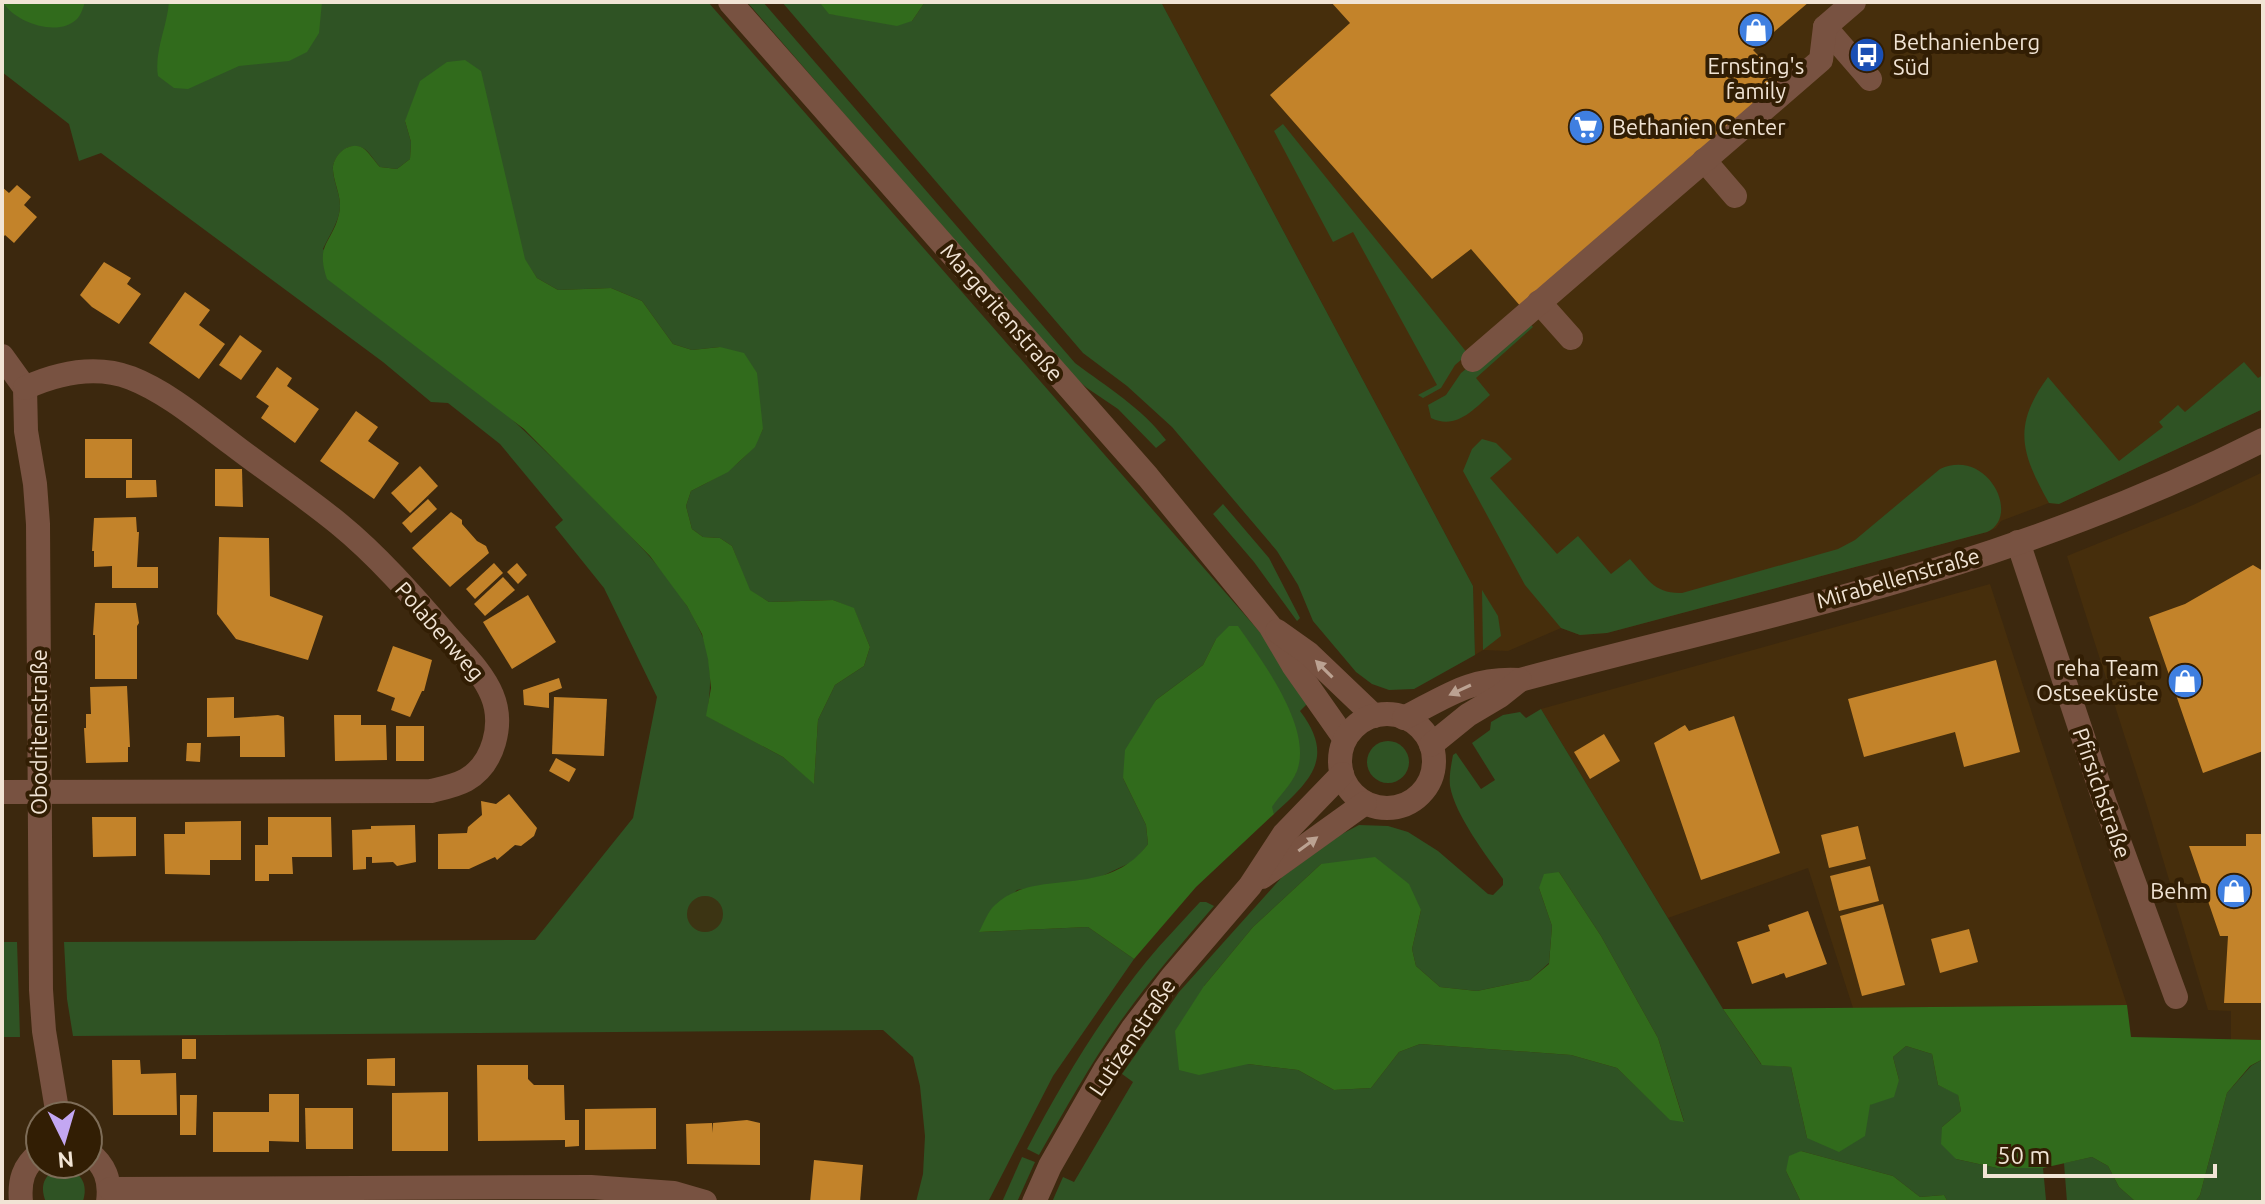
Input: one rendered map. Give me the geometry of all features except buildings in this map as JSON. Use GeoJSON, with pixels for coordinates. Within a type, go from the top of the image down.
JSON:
{"type":"FeatureCollection","features":[{"type":"Feature","properties":{"kind":"street","name":"Margeritenstraße"},"geometry":{"type":"LineString","coordinates":[[730,2],[1148,477],[1270,626],[1293,665],[1345,739]]}},
{"type":"Feature","properties":{"kind":"street"},"geometry":{"type":"LineString","coordinates":[[1836,12],[1870,79]]}},
{"type":"Feature","properties":{"kind":"street"},"geometry":{"type":"LineString","coordinates":[[1473,360],[1683,174],[1704,160],[1821,60],[1836,12]]}},
{"type":"Feature","properties":{"kind":"street"},"geometry":{"type":"LineString","coordinates":[[1704,160],[1735,196]]}},
{"type":"Feature","properties":{"kind":"street"},"geometry":{"type":"LineString","coordinates":[[1539,302],[1571,338]]}},
{"type":"Feature","properties":{"kind":"street"},"geometry":{"type":"LineString","coordinates":[[2,356],[25,388]]}},
{"type":"Feature","properties":{"kind":"street","name":"Polabenweg"},"geometry":{"type":"LineString","coordinates":[[2,792],[431,791],[456,784],[475,774],[490,754],[497,719],[487,685],[417,601],[341,525],[199,420],[147,385],[108,373],[83,371],[60,375],[25,388]]}},
{"type":"Feature","properties":{"kind":"street","name":"Obodritenstraße"},"geometry":{"type":"LineString","coordinates":[[25,388],[26,431],[38,524],[41,990],[55,1100]]}},
{"type":"Feature","properties":{"kind":"street","name":"Mirabellenstraße"},"geometry":{"type":"LineString","coordinates":[[1404,718],[1467,685],[1495,678],[1520,680],[1947,566],[2162,488],[2263,440]]}},
{"type":"Feature","properties":{"kind":"street","name":"Pfirsichstraße"},"geometry":{"type":"LineString","coordinates":[[2018,542],[2105,803],[2176,997]]}},
{"type":"Feature","properties":{"kind":"street","name":"Margeritenstraße"},"geometry":{"type":"LineString","coordinates":[[1270,626],[1308,653],[1374,716]]}},
{"type":"Feature","properties":{"kind":"street","name":"Mirabellenstraße"},"geometry":{"type":"LineString","coordinates":[[1431,745],[1468,715],[1520,680]]}},
{"type":"Feature","properties":{"kind":"street"},"geometry":{"type":"LineString","coordinates":[[1389,714],[1404,718],[1425,733],[1431,745],[1433,771],[1420,795],[1396,808],[1380,808],[1365,803],[1355,796],[1342,774],[1340,762],[1345,739],[1363,721],[1374,716],[1389,714]]}},
{"type":"Feature","properties":{"kind":"street","name":"Lutizenstraße"},"geometry":{"type":"LineString","coordinates":[[1034,1202],[1050,1166],[1133,1028],[1250,886],[1284,834],[1342,774]]}},
{"type":"Feature","properties":{"kind":"street","name":"Lutizenstraße"},"geometry":{"type":"LineString","coordinates":[[1250,886],[1365,803]]}},
{"type":"Feature","properties":{"kind":"street"},"geometry":{"type":"LineString","coordinates":[[104,1169],[109,1196],[384,1196],[591,1187],[674,1193],[705,1202]]}},
{"type":"Feature","properties":{"kind":"street"},"geometry":{"type":"LineString","coordinates":[[14,1192],[24,1172]]}},
{"type":"Feature","properties":{"kind":"shaded area"},"geometry":{"type":"Polygon","coordinates":[[[1161,2],[2263,2],[2263,409],[2059,504],[2049,503],[2001,521],[1996,528],[1987,532],[1607,633],[1580,635],[1561,628],[1508,651],[1483,650],[1475,655],[1473,586],[1161,2]]]}},
{"type":"Feature","properties":{"kind":"shaded area","name":"reha Team Ostseeküste"},"geometry":{"type":"Polygon","coordinates":[[[2263,472],[2263,1040],[2231,1040],[2231,1011],[2208,1010],[2067,556],[2193,505],[2263,472]]]}},
{"type":"Feature","properties":{"kind":"shaded area"},"geometry":{"type":"Polygon","coordinates":[[[1990,584],[2127,1005],[1853,1008],[1808,868],[1668,918],[1541,709],[1990,584]]]}},
{"type":"Feature","properties":{"kind":"green space"},"geometry":{"type":"Polygon","coordinates":[[[2,2],[708,2],[1266,639],[1308,703],[1300,711],[1311,728],[1317,756],[1314,768],[1298,791],[1274,814],[1271,807],[1296,773],[1216,639],[1203,665],[1156,700],[1123,778],[1146,825],[1148,844],[1136,860],[1098,878],[1017,890],[980,932],[1088,927],[1134,959],[1053,1076],[988,1202],[916,1202],[923,1174],[925,1136],[920,1086],[913,1057],[883,1030],[73,1036],[67,999],[64,942],[535,940],[633,818],[657,697],[604,588],[555,527],[563,520],[500,444],[448,403],[431,402],[383,362],[101,153],[79,161],[69,124],[2,72],[2,2]],[[405,121],[411,142],[410,159],[397,169],[380,167],[363,148],[357,146],[342,151],[335,160],[333,170],[340,208],[323,249],[526,432],[622,527],[667,577],[691,613],[708,653],[707,716],[783,757],[814,783],[818,720],[835,685],[864,666],[870,647],[854,609],[833,600],[769,602],[749,590],[732,546],[720,538],[703,537],[692,529],[686,506],[691,491],[742,459],[763,429],[720,347],[692,350],[673,344],[642,301],[611,288],[558,290],[537,278],[405,121]]]}},
{"type":"Feature","properties":{"kind":"green space"},"geometry":{"type":"Polygon","coordinates":[[[3,2],[85,2],[77,19],[69,25],[48,27],[17,16],[3,2]]]}},
{"type":"Feature","properties":{"kind":"green space"},"geometry":{"type":"Polygon","coordinates":[[[169,2],[322,2],[319,33],[307,52],[289,61],[239,66],[188,89],[174,88],[158,76],[157,67],[169,2]]]}},
{"type":"Feature","properties":{"kind":"green space"},"geometry":{"type":"Polygon","coordinates":[[[747,2],[763,2],[1075,363],[1135,408],[1166,440],[1156,448],[1118,409],[1068,372],[747,2]]]}},
{"type":"Feature","properties":{"kind":"green space"},"geometry":{"type":"Polygon","coordinates":[[[782,2],[819,2],[830,14],[912,21],[925,2],[1161,2],[1473,586],[1475,655],[1414,689],[1389,690],[1372,684],[1356,672],[1313,621],[1298,585],[1277,551],[1172,427],[1127,386],[1083,353],[782,2]]]}},
{"type":"Feature","properties":{"kind":"green space"},"geometry":{"type":"Polygon","coordinates":[[[819,2],[925,2],[912,21],[897,26],[829,14],[819,2]]]}},
{"type":"Feature","properties":{"kind":"green space"},"geometry":{"type":"Polygon","coordinates":[[[465,60],[481,71],[525,259],[537,278],[558,290],[611,288],[642,301],[673,344],[692,350],[720,347],[744,353],[757,373],[763,429],[755,447],[728,472],[691,491],[686,506],[692,529],[703,537],[720,538],[732,546],[750,590],[769,602],[833,600],[854,608],[870,647],[864,666],[835,685],[818,720],[814,784],[783,757],[706,716],[711,688],[702,634],[687,606],[650,556],[524,429],[327,279],[324,251],[340,208],[333,170],[335,160],[342,151],[352,146],[363,148],[380,167],[397,169],[410,159],[411,142],[405,121],[420,81],[447,62],[465,60]]]}},
{"type":"Feature","properties":{"kind":"green space"},"geometry":{"type":"Polygon","coordinates":[[[1283,124],[1468,354],[1455,365],[1441,388],[1423,398],[1418,395],[1437,385],[1353,232],[1333,242],[1274,131],[1283,124]]]}},
{"type":"Feature","properties":{"kind":"green space"},"geometry":{"type":"Polygon","coordinates":[[[1527,320],[1533,327],[1476,378],[1490,395],[1464,417],[1448,422],[1431,418],[1428,405],[1446,395],[1461,373],[1527,320]]]}},
{"type":"Feature","properties":{"kind":"green space"},"geometry":{"type":"Polygon","coordinates":[[[2244,362],[2258,378],[2263,375],[2263,409],[2059,504],[2049,503],[2032,469],[2024,440],[2029,410],[2048,377],[2119,461],[2163,427],[2159,422],[2178,405],[2185,412],[2244,362]]]}},
{"type":"Feature","properties":{"kind":"green space"},"geometry":{"type":"Polygon","coordinates":[[[1482,439],[1496,443],[1512,459],[1490,478],[1557,554],[1578,536],[1611,574],[1630,559],[1652,584],[1672,593],[1682,593],[1838,549],[1855,540],[1940,469],[1957,465],[1972,467],[1985,475],[2000,499],[2001,512],[1997,524],[1987,532],[1607,633],[1580,635],[1561,628],[1525,585],[1463,471],[1472,449],[1482,439]]]}},
{"type":"Feature","properties":{"kind":"green space"},"geometry":{"type":"Polygon","coordinates":[[[1223,504],[1269,558],[1300,618],[1297,621],[1254,562],[1213,514],[1223,504]]]}},
{"type":"Feature","properties":{"kind":"green space"},"geometry":{"type":"Polygon","coordinates":[[[1482,590],[1498,616],[1501,636],[1483,650],[1482,590]]]}},
{"type":"Feature","properties":{"kind":"green space"},"geometry":{"type":"Polygon","coordinates":[[[1229,626],[1238,626],[1271,676],[1292,715],[1298,735],[1300,754],[1297,771],[1272,807],[1274,814],[1196,887],[1134,959],[1088,927],[979,932],[993,908],[1011,894],[1030,887],[1112,872],[1131,861],[1148,844],[1146,825],[1123,778],[1125,750],[1156,700],[1203,665],[1216,639],[1229,626]]]}},
{"type":"Feature","properties":{"kind":"green space"},"geometry":{"type":"Polygon","coordinates":[[[1541,709],[1723,1009],[1761,1064],[1791,1067],[1807,1138],[1870,1105],[1899,1080],[1893,1057],[1906,1046],[1932,1054],[1938,1085],[1958,1094],[1961,1111],[1942,1127],[1956,1159],[1997,1168],[2043,1168],[2046,1200],[1948,1202],[1944,1195],[1920,1197],[1893,1176],[1801,1151],[1786,1171],[1801,1202],[1052,1202],[1063,1177],[1074,1182],[1133,1082],[1122,1074],[1179,992],[1282,877],[1340,835],[1359,825],[1388,826],[1408,832],[1438,851],[1488,894],[1493,895],[1503,885],[1503,879],[1458,809],[1450,786],[1450,771],[1456,753],[1481,789],[1495,780],[1472,743],[1490,730],[1491,722],[1503,715],[1520,712],[1526,718],[1541,709]],[[1321,864],[1253,927],[1204,986],[1248,1064],[1298,1070],[1334,1090],[1371,1088],[1399,1052],[1420,1044],[1571,1055],[1617,1068],[1670,1119],[1684,1121],[1658,1038],[1601,936],[1559,872],[1539,888],[1552,926],[1549,963],[1530,980],[1477,991],[1440,987],[1416,966],[1412,949],[1421,910],[1321,864]]]}},
{"type":"Feature","properties":{"kind":"green space"},"geometry":{"type":"Polygon","coordinates":[[[1388,741],[1403,747],[1409,762],[1403,777],[1388,783],[1373,777],[1367,762],[1373,747],[1388,741]]]}},
{"type":"Feature","properties":{"kind":"green space"},"geometry":{"type":"Polygon","coordinates":[[[1375,857],[1409,884],[1421,910],[1412,949],[1416,966],[1440,987],[1477,991],[1530,980],[1549,964],[1552,926],[1539,888],[1544,874],[1559,872],[1601,936],[1658,1038],[1684,1122],[1670,1120],[1617,1068],[1571,1055],[1420,1044],[1399,1052],[1371,1088],[1334,1090],[1298,1070],[1248,1064],[1199,1075],[1179,1070],[1175,1031],[1204,986],[1253,927],[1321,864],[1375,857]]]}},
{"type":"Feature","properties":{"kind":"green space"},"geometry":{"type":"Polygon","coordinates":[[[1200,902],[1214,906],[1120,1022],[1039,1155],[1027,1149],[1067,1076],[1113,1006],[1152,954],[1200,902]]]}},
{"type":"Feature","properties":{"kind":"green space"},"geometry":{"type":"Polygon","coordinates":[[[2,942],[17,942],[20,1037],[2,1037],[2,942]]]}},
{"type":"Feature","properties":{"kind":"green space"},"geometry":{"type":"Polygon","coordinates":[[[2127,1005],[2131,1037],[2263,1040],[2263,1059],[2250,1066],[2227,1093],[2200,1195],[2195,1202],[2136,1202],[2119,1187],[2108,1166],[2092,1157],[2043,1168],[1997,1168],[1956,1159],[1941,1144],[1942,1127],[1961,1111],[1958,1095],[1938,1085],[1932,1054],[1906,1046],[1893,1057],[1899,1080],[1894,1097],[1870,1105],[1865,1136],[1839,1152],[1807,1138],[1791,1067],[1762,1065],[1723,1009],[2127,1005]]]}},
{"type":"Feature","properties":{"kind":"green space"},"geometry":{"type":"Polygon","coordinates":[[[2263,1059],[2263,1202],[2195,1202],[2200,1195],[2227,1093],[2251,1066],[2263,1059]]]}},
{"type":"Feature","properties":{"kind":"green space"},"geometry":{"type":"Polygon","coordinates":[[[1801,1151],[1893,1176],[1920,1197],[1944,1195],[1948,1202],[1801,1202],[1786,1171],[1789,1156],[1801,1151]]]}},
{"type":"Feature","properties":{"kind":"green space"},"geometry":{"type":"Polygon","coordinates":[[[1022,1157],[1035,1162],[1017,1202],[1002,1202],[1022,1157]]]}},
{"type":"Feature","properties":{"kind":"green space"},"geometry":{"type":"Polygon","coordinates":[[[2092,1157],[2108,1166],[2119,1187],[2136,1202],[2067,1202],[2064,1163],[2092,1157]]]}},
{"type":"Feature","properties":{"kind":"green space"},"geometry":{"type":"Polygon","coordinates":[[[46,1180],[82,1180],[85,1190],[83,1201],[46,1202],[46,1180]]]}},
{"type":"Feature","properties":{"kind":"sand"},"geometry":{"type":"Polygon","coordinates":[[[705,896],[718,901],[723,914],[718,927],[705,932],[692,927],[687,914],[692,901],[705,896]]]}},
{"type":"Feature","properties":{"kind":"place","name":"Ernsting's family"},"geometry":{"type":"Point","coordinates":[1756,30]}},
{"type":"Feature","properties":{"kind":"place","name":"Bethanienberg Süd"},"geometry":{"type":"Point","coordinates":[1867,55]}},
{"type":"Feature","properties":{"kind":"place","name":"Bethanien Center"},"geometry":{"type":"Point","coordinates":[1586,127]}},
{"type":"Feature","properties":{"kind":"place","name":"reha Team Ostseeküste"},"geometry":{"type":"Point","coordinates":[2185,681]}},
{"type":"Feature","properties":{"kind":"place","name":"Behm"},"geometry":{"type":"Point","coordinates":[2234,891]}}]}
